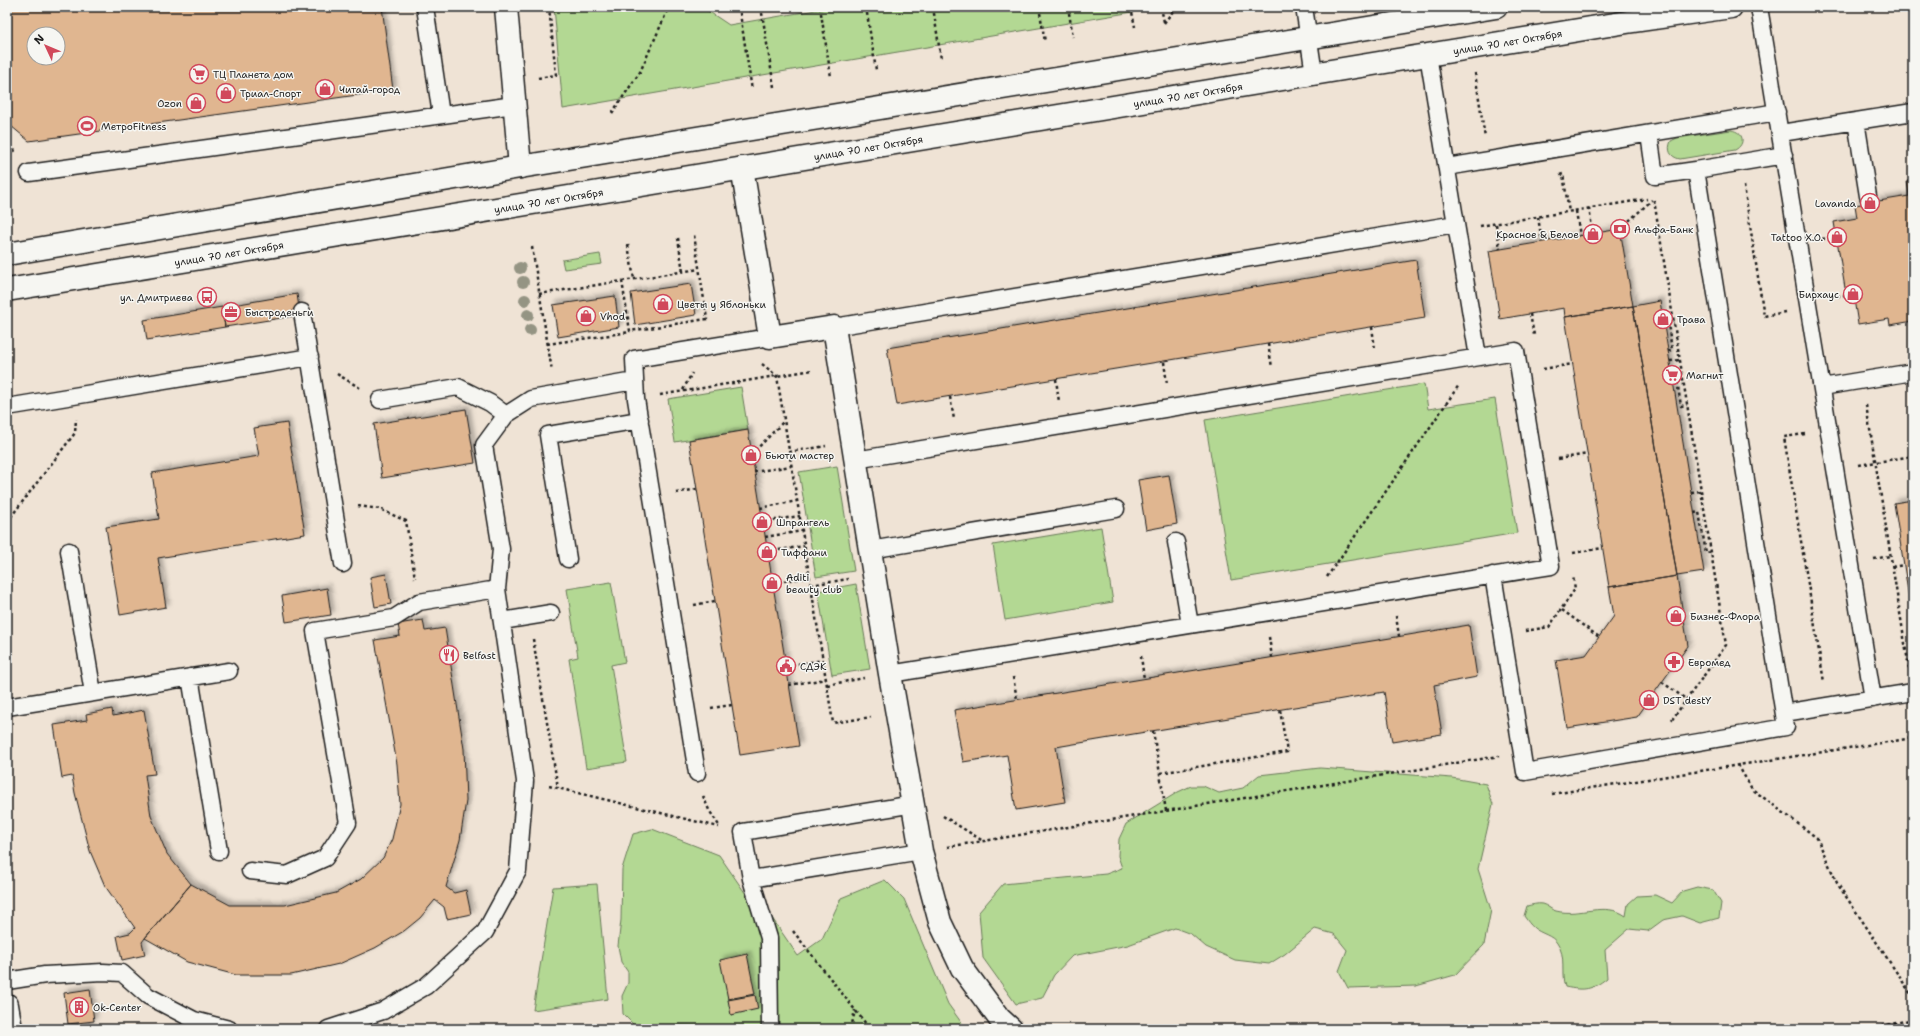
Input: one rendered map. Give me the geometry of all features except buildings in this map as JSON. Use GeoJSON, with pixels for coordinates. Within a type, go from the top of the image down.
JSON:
{"type":"FeatureCollection","features":[{"type":"Feature","properties":{"kind":"main road"},"geometry":{"type":"LineString","coordinates":[[506,7],[520,167]]}},
{"type":"Feature","properties":{"kind":"main road"},"geometry":{"type":"LineString","coordinates":[[7,254],[520,167],[1496,7]]}},
{"type":"Feature","properties":{"kind":"main road","name":"улица 70 лет Октября"},"geometry":{"type":"LineString","coordinates":[[7,290],[1627,22],[1731,7]]}},
{"type":"Feature","properties":{"kind":"main road"},"geometry":{"type":"LineString","coordinates":[[742,168],[770,337],[834,326],[890,674],[914,804],[921,851],[940,922],[962,968],[999,1018],[1011,1029]]}},
{"type":"Feature","properties":{"kind":"main road"},"geometry":{"type":"LineString","coordinates":[[7,1005],[11,1029]]}},
{"type":"Feature","properties":{"kind":"lane"},"geometry":{"type":"LineString","coordinates":[[425,7],[441,115]]}},
{"type":"Feature","properties":{"kind":"lane"},"geometry":{"type":"LineString","coordinates":[[1304,7],[1314,74]]}},
{"type":"Feature","properties":{"kind":"lane"},"geometry":{"type":"LineString","coordinates":[[1759,7],[1873,699]]}},
{"type":"Feature","properties":{"kind":"lane"},"geometry":{"type":"LineString","coordinates":[[1428,55],[1478,357]]}},
{"type":"Feature","properties":{"kind":"lane"},"geometry":{"type":"LineString","coordinates":[[29,174],[514,105]]}},
{"type":"Feature","properties":{"kind":"lane"},"geometry":{"type":"LineString","coordinates":[[1447,167],[1777,112]]}},
{"type":"Feature","properties":{"kind":"lane"},"geometry":{"type":"LineString","coordinates":[[1780,133],[1913,112]]}},
{"type":"Feature","properties":{"kind":"lane"},"geometry":{"type":"LineString","coordinates":[[1856,121],[1868,196]]}},
{"type":"Feature","properties":{"kind":"lane"},"geometry":{"type":"LineString","coordinates":[[1649,134],[1656,176],[1784,155]]}},
{"type":"Feature","properties":{"kind":"lane"},"geometry":{"type":"LineString","coordinates":[[1493,575],[1525,772],[1786,727],[1696,170]]}},
{"type":"Feature","properties":{"kind":"lane"},"geometry":{"type":"LineString","coordinates":[[834,326],[1456,224]]}},
{"type":"Feature","properties":{"kind":"lane"},"geometry":{"type":"LineString","coordinates":[[302,312],[343,564]]}},
{"type":"Feature","properties":{"kind":"lane"},"geometry":{"type":"LineString","coordinates":[[697,773],[636,399],[634,360],[770,337]]}},
{"type":"Feature","properties":{"kind":"lane"},"geometry":{"type":"LineString","coordinates":[[854,451],[1516,351],[1551,566],[890,674]]}},
{"type":"Feature","properties":{"kind":"lane"},"geometry":{"type":"LineString","coordinates":[[7,407],[310,357]]}},
{"type":"Feature","properties":{"kind":"lane"},"geometry":{"type":"LineString","coordinates":[[1822,387],[1913,372]]}},
{"type":"Feature","properties":{"kind":"lane"},"geometry":{"type":"LineString","coordinates":[[328,1029],[383,1011],[426,986],[485,932],[518,871],[526,781],[497,589],[501,549],[484,445],[506,415],[531,399],[634,381]]}},
{"type":"Feature","properties":{"kind":"lane"},"geometry":{"type":"LineString","coordinates":[[380,400],[458,387],[490,403],[506,415]]}},
{"type":"Feature","properties":{"kind":"lane"},"geometry":{"type":"LineString","coordinates":[[568,559],[548,435],[640,420]]}},
{"type":"Feature","properties":{"kind":"lane"},"geometry":{"type":"LineString","coordinates":[[870,550],[1116,509]]}},
{"type":"Feature","properties":{"kind":"lane"},"geometry":{"type":"LineString","coordinates":[[1176,542],[1190,625]]}},
{"type":"Feature","properties":{"kind":"lane"},"geometry":{"type":"LineString","coordinates":[[69,551],[93,693]]}},
{"type":"Feature","properties":{"kind":"lane"},"geometry":{"type":"LineString","coordinates":[[250,871],[287,875],[325,858],[348,823],[315,631],[394,618],[419,602],[497,589]]}},
{"type":"Feature","properties":{"kind":"lane"},"geometry":{"type":"LineString","coordinates":[[502,621],[551,613]]}},
{"type":"Feature","properties":{"kind":"lane"},"geometry":{"type":"LineString","coordinates":[[7,707],[229,671]]}},
{"type":"Feature","properties":{"kind":"lane"},"geometry":{"type":"LineString","coordinates":[[190,677],[219,851]]}},
{"type":"Feature","properties":{"kind":"lane"},"geometry":{"type":"LineString","coordinates":[[1784,713],[1913,692]]}},
{"type":"Feature","properties":{"kind":"lane"},"geometry":{"type":"LineString","coordinates":[[770,1029],[769,938],[751,879],[743,832],[914,804]]}},
{"type":"Feature","properties":{"kind":"lane"},"geometry":{"type":"LineString","coordinates":[[751,879],[921,851]]}},
{"type":"Feature","properties":{"kind":"lane"},"geometry":{"type":"LineString","coordinates":[[7,981],[52,975],[103,972],[122,973],[148,996],[194,1020],[229,1029]]}},
{"type":"Feature","properties":{"kind":"path"},"geometry":{"type":"LineString","coordinates":[[549,7],[556,75]]}},
{"type":"Feature","properties":{"kind":"path"},"geometry":{"type":"LineString","coordinates":[[612,113],[640,72],[669,7]]}},
{"type":"Feature","properties":{"kind":"path"},"geometry":{"type":"LineString","coordinates":[[739,7],[752,90]]}},
{"type":"Feature","properties":{"kind":"path"},"geometry":{"type":"LineString","coordinates":[[761,7],[774,87]]}},
{"type":"Feature","properties":{"kind":"path"},"geometry":{"type":"LineString","coordinates":[[820,7],[831,77]]}},
{"type":"Feature","properties":{"kind":"path"},"geometry":{"type":"LineString","coordinates":[[866,7],[876,70]]}},
{"type":"Feature","properties":{"kind":"path"},"geometry":{"type":"LineString","coordinates":[[933,7],[941,59]]}},
{"type":"Feature","properties":{"kind":"path"},"geometry":{"type":"LineString","coordinates":[[1039,7],[1045,42]]}},
{"type":"Feature","properties":{"kind":"path"},"geometry":{"type":"LineString","coordinates":[[1068,7],[1073,38]]}},
{"type":"Feature","properties":{"kind":"path"},"geometry":{"type":"LineString","coordinates":[[1131,7],[1134,28]]}},
{"type":"Feature","properties":{"kind":"path"},"geometry":{"type":"LineString","coordinates":[[1161,7],[1164,23],[1176,7]]}},
{"type":"Feature","properties":{"kind":"path"},"geometry":{"type":"LineString","coordinates":[[1475,69],[1489,160]]}},
{"type":"Feature","properties":{"kind":"path"},"geometry":{"type":"LineString","coordinates":[[1555,175],[1563,174],[1569,212]]}},
{"type":"Feature","properties":{"kind":"path"},"geometry":{"type":"LineString","coordinates":[[1742,178],[1764,316],[1790,312]]}},
{"type":"Feature","properties":{"kind":"path"},"geometry":{"type":"LineString","coordinates":[[1476,227],[1654,198]]}},
{"type":"Feature","properties":{"kind":"path"},"geometry":{"type":"LineString","coordinates":[[1620,229],[1654,198]]}},
{"type":"Feature","properties":{"kind":"path"},"geometry":{"type":"LineString","coordinates":[[1654,198],[1726,645],[1670,722]]}},
{"type":"Feature","properties":{"kind":"path"},"geometry":{"type":"LineString","coordinates":[[1589,208],[1593,234]]}},
{"type":"Feature","properties":{"kind":"path"},"geometry":{"type":"LineString","coordinates":[[1576,211],[1580,236]]}},
{"type":"Feature","properties":{"kind":"path"},"geometry":{"type":"LineString","coordinates":[[1538,217],[1542,242]]}},
{"type":"Feature","properties":{"kind":"path"},"geometry":{"type":"LineString","coordinates":[[1496,224],[1500,249]]}},
{"type":"Feature","properties":{"kind":"path"},"geometry":{"type":"LineString","coordinates":[[547,344],[707,319],[694,235]]}},
{"type":"Feature","properties":{"kind":"path"},"geometry":{"type":"LineString","coordinates":[[678,238],[683,272]]}},
{"type":"Feature","properties":{"kind":"path"},"geometry":{"type":"LineString","coordinates":[[628,245],[634,280]]}},
{"type":"Feature","properties":{"kind":"path"},"geometry":{"type":"LineString","coordinates":[[532,247],[555,394]]}},
{"type":"Feature","properties":{"kind":"path"},"geometry":{"type":"LineString","coordinates":[[540,294],[700,269]]}},
{"type":"Feature","properties":{"kind":"path"},"geometry":{"type":"LineString","coordinates":[[622,281],[634,360]]}},
{"type":"Feature","properties":{"kind":"path"},"geometry":{"type":"LineString","coordinates":[[1826,298],[1853,294]]}},
{"type":"Feature","properties":{"kind":"path"},"geometry":{"type":"LineString","coordinates":[[1530,314],[1534,335]]}},
{"type":"Feature","properties":{"kind":"path"},"geometry":{"type":"LineString","coordinates":[[1663,319],[1673,318]]}},
{"type":"Feature","properties":{"kind":"path"},"geometry":{"type":"LineString","coordinates":[[1668,351],[1672,350],[1668,324],[1674,323]]}},
{"type":"Feature","properties":{"kind":"path"},"geometry":{"type":"LineString","coordinates":[[310,357],[380,400]]}},
{"type":"Feature","properties":{"kind":"path"},"geometry":{"type":"LineString","coordinates":[[1308,606],[1478,357]]}},
{"type":"Feature","properties":{"kind":"path"},"geometry":{"type":"LineString","coordinates":[[1670,361],[1680,360]]}},
{"type":"Feature","properties":{"kind":"path"},"geometry":{"type":"LineString","coordinates":[[1540,370],[1572,364]]}},
{"type":"Feature","properties":{"kind":"path"},"geometry":{"type":"LineString","coordinates":[[636,399],[840,365]]}},
{"type":"Feature","properties":{"kind":"path"},"geometry":{"type":"LineString","coordinates":[[1672,375],[1676,374],[1682,406],[1687,405]]}},
{"type":"Feature","properties":{"kind":"path"},"geometry":{"type":"LineString","coordinates":[[777,376],[833,723],[897,712]]}},
{"type":"Feature","properties":{"kind":"path"},"geometry":{"type":"LineString","coordinates":[[1862,380],[1910,673]]}},
{"type":"Feature","properties":{"kind":"path"},"geometry":{"type":"LineString","coordinates":[[7,522],[74,432],[78,396]]}},
{"type":"Feature","properties":{"kind":"path"},"geometry":{"type":"LineString","coordinates":[[752,455],[784,420]]}},
{"type":"Feature","properties":{"kind":"path"},"geometry":{"type":"LineString","coordinates":[[1810,433],[1784,437],[1825,685]]}},
{"type":"Feature","properties":{"kind":"path"},"geometry":{"type":"LineString","coordinates":[[789,452],[854,451]]}},
{"type":"Feature","properties":{"kind":"path"},"geometry":{"type":"LineString","coordinates":[[1554,459],[1588,454]]}},
{"type":"Feature","properties":{"kind":"path"},"geometry":{"type":"LineString","coordinates":[[1835,469],[1913,456]]}},
{"type":"Feature","properties":{"kind":"path"},"geometry":{"type":"LineString","coordinates":[[754,472],[791,466]]}},
{"type":"Feature","properties":{"kind":"path"},"geometry":{"type":"LineString","coordinates":[[1691,492],[1701,491]]}},
{"type":"Feature","properties":{"kind":"path"},"geometry":{"type":"LineString","coordinates":[[760,508],[797,501]]}},
{"type":"Feature","properties":{"kind":"path"},"geometry":{"type":"LineString","coordinates":[[333,504],[380,509],[406,521],[419,602]]}},
{"type":"Feature","properties":{"kind":"path"},"geometry":{"type":"LineString","coordinates":[[1694,513],[1699,512],[1706,553],[1711,552]]}},
{"type":"Feature","properties":{"kind":"path"},"geometry":{"type":"LineString","coordinates":[[762,522],[800,516]]}},
{"type":"Feature","properties":{"kind":"path"},"geometry":{"type":"LineString","coordinates":[[765,537],[802,531]]}},
{"type":"Feature","properties":{"kind":"path"},"geometry":{"type":"LineString","coordinates":[[767,552],[804,546]]}},
{"type":"Feature","properties":{"kind":"path"},"geometry":{"type":"LineString","coordinates":[[1570,553],[1602,548]]}},
{"type":"Feature","properties":{"kind":"path"},"geometry":{"type":"LineString","coordinates":[[1892,567],[1904,565]]}},
{"type":"Feature","properties":{"kind":"path"},"geometry":{"type":"LineString","coordinates":[[810,585],[874,575]]}},
{"type":"Feature","properties":{"kind":"path"},"geometry":{"type":"LineString","coordinates":[[772,583],[809,577]]}},
{"type":"Feature","properties":{"kind":"path"},"geometry":{"type":"LineString","coordinates":[[1525,638],[1524,631],[1549,626],[1562,610],[1575,589]]}},
{"type":"Feature","properties":{"kind":"path"},"geometry":{"type":"LineString","coordinates":[[1562,610],[1599,637]]}},
{"type":"Feature","properties":{"kind":"path"},"geometry":{"type":"LineString","coordinates":[[530,616],[558,788],[720,827],[709,810],[701,793],[697,773]]}},
{"type":"Feature","properties":{"kind":"path"},"geometry":{"type":"LineString","coordinates":[[1397,621],[1399,636]]}},
{"type":"Feature","properties":{"kind":"path"},"geometry":{"type":"LineString","coordinates":[[1269,642],[1272,657]]}},
{"type":"Feature","properties":{"kind":"path"},"geometry":{"type":"LineString","coordinates":[[786,666],[823,660]]}},
{"type":"Feature","properties":{"kind":"path"},"geometry":{"type":"LineString","coordinates":[[1909,668],[1913,662]]}},
{"type":"Feature","properties":{"kind":"path"},"geometry":{"type":"LineString","coordinates":[[1142,663],[1144,679]]}},
{"type":"Feature","properties":{"kind":"path"},"geometry":{"type":"LineString","coordinates":[[827,684],[890,674]]}},
{"type":"Feature","properties":{"kind":"path"},"geometry":{"type":"LineString","coordinates":[[789,685],[826,679]]}},
{"type":"Feature","properties":{"kind":"path"},"geometry":{"type":"LineString","coordinates":[[1662,682],[1687,700]]}},
{"type":"Feature","properties":{"kind":"path"},"geometry":{"type":"LineString","coordinates":[[1015,684],[1017,699]]}},
{"type":"Feature","properties":{"kind":"path"},"geometry":{"type":"LineString","coordinates":[[1160,773],[1287,752],[1280,710]]}},
{"type":"Feature","properties":{"kind":"path"},"geometry":{"type":"LineString","coordinates":[[1153,731],[1166,811]]}},
{"type":"Feature","properties":{"kind":"path"},"geometry":{"type":"LineString","coordinates":[[1545,795],[1913,738]]}},
{"type":"Feature","properties":{"kind":"path"},"geometry":{"type":"LineString","coordinates":[[921,851],[1522,752]]}},
{"type":"Feature","properties":{"kind":"path"},"geometry":{"type":"LineString","coordinates":[[1738,765],[1752,789],[1817,838],[1837,883],[1913,997]]}},
{"type":"Feature","properties":{"kind":"path"},"geometry":{"type":"LineString","coordinates":[[790,927],[870,1029]]}},
{"type":"Feature","properties":{"kind":"path"},"geometry":{"type":"LineString","coordinates":[[851,1029],[855,1009]]}},
{"type":"Feature","properties":{"kind":"path"},"geometry":{"type":"LineString","coordinates":[[1870,1029],[1913,1019]]}},
{"type":"Feature","properties":{"kind":"green space"},"geometry":{"type":"Polygon","coordinates":[[[554,7],[702,7],[729,25],[833,7],[1162,7],[563,109],[554,7]]]}},
{"type":"Feature","properties":{"kind":"green space"},"geometry":{"type":"Polygon","coordinates":[[[1731,130],[1739,133],[1742,138],[1741,145],[1735,150],[1680,159],[1674,157],[1670,153],[1669,147],[1671,141],[1677,138],[1731,130]]]}},
{"type":"Feature","properties":{"kind":"green space"},"geometry":{"type":"Polygon","coordinates":[[[600,254],[602,264],[564,269],[562,260],[600,254]]]}},
{"type":"Feature","properties":{"kind":"green space"},"geometry":{"type":"Polygon","coordinates":[[[1424,384],[1428,409],[1495,399],[1517,533],[1231,580],[1205,420],[1424,384]]]}},
{"type":"Feature","properties":{"kind":"green space"},"geometry":{"type":"Polygon","coordinates":[[[741,387],[748,430],[675,442],[668,399],[741,387]]]}},
{"type":"Feature","properties":{"kind":"green space"},"geometry":{"type":"Polygon","coordinates":[[[837,466],[854,571],[816,577],[799,472],[837,466]]]}},
{"type":"Feature","properties":{"kind":"green space"},"geometry":{"type":"Polygon","coordinates":[[[1101,527],[1113,602],[1005,620],[993,545],[1101,527]]]}},
{"type":"Feature","properties":{"kind":"green space"},"geometry":{"type":"Polygon","coordinates":[[[611,582],[625,662],[611,665],[627,762],[586,768],[569,659],[578,657],[567,589],[611,582]]]}},
{"type":"Feature","properties":{"kind":"green space"},"geometry":{"type":"Polygon","coordinates":[[[856,584],[870,669],[832,675],[818,591],[856,584]]]}},
{"type":"Feature","properties":{"kind":"green space"},"geometry":{"type":"Polygon","coordinates":[[[1320,768],[1452,778],[1486,784],[1493,804],[1478,869],[1491,910],[1484,945],[1455,975],[1416,986],[1348,988],[1339,971],[1347,950],[1334,934],[1315,929],[1285,954],[1269,964],[1235,960],[1206,947],[1191,934],[1175,928],[1128,945],[1072,956],[1054,975],[1042,998],[1016,1004],[983,958],[979,912],[1003,884],[1106,874],[1122,868],[1118,856],[1119,839],[1126,824],[1178,792],[1191,786],[1203,786],[1219,793],[1243,788],[1259,775],[1320,768]]]}},
{"type":"Feature","properties":{"kind":"green space"},"geometry":{"type":"Polygon","coordinates":[[[652,829],[719,855],[750,900],[772,918],[798,956],[822,939],[841,898],[885,880],[904,899],[948,1004],[966,1029],[717,1029],[710,1026],[676,1025],[665,1029],[638,1029],[623,1014],[622,996],[628,983],[628,972],[621,962],[618,946],[621,920],[622,869],[633,834],[652,829]]]}},
{"type":"Feature","properties":{"kind":"green space"},"geometry":{"type":"Polygon","coordinates":[[[597,884],[608,999],[533,1010],[553,887],[597,884]]]}},
{"type":"Feature","properties":{"kind":"green space"},"geometry":{"type":"Polygon","coordinates":[[[1697,887],[1713,890],[1721,903],[1719,918],[1700,923],[1682,916],[1663,920],[1648,931],[1629,929],[1605,950],[1607,978],[1597,985],[1583,989],[1565,987],[1563,976],[1563,959],[1560,948],[1555,940],[1534,928],[1524,916],[1527,906],[1539,904],[1554,910],[1565,912],[1601,909],[1618,912],[1626,916],[1628,904],[1637,896],[1655,895],[1672,903],[1683,891],[1697,887]]]}},
{"type":"Feature","properties":{"kind":"place","name":"ТЦ Планета дом"},"geometry":{"type":"Point","coordinates":[199,74]}},
{"type":"Feature","properties":{"kind":"place","name":"Читай-город"},"geometry":{"type":"Point","coordinates":[325,89]}},
{"type":"Feature","properties":{"kind":"place","name":"Триал-Спорт"},"geometry":{"type":"Point","coordinates":[226,93]}},
{"type":"Feature","properties":{"kind":"place","name":"Ozon"},"geometry":{"type":"Point","coordinates":[196,103]}},
{"type":"Feature","properties":{"kind":"place","name":"МетроFitness"},"geometry":{"type":"Point","coordinates":[87,126]}},
{"type":"Feature","properties":{"kind":"place","name":"Lavanda"},"geometry":{"type":"Point","coordinates":[1870,203]}},
{"type":"Feature","properties":{"kind":"place","name":"Альфа-Банк"},"geometry":{"type":"Point","coordinates":[1620,229]}},
{"type":"Feature","properties":{"kind":"place","name":"Красное & Белое"},"geometry":{"type":"Point","coordinates":[1593,234]}},
{"type":"Feature","properties":{"kind":"place","name":"Tattoo X.O."},"geometry":{"type":"Point","coordinates":[1837,237]}},
{"type":"Feature","properties":{"kind":"place","name":"Бирхаус"},"geometry":{"type":"Point","coordinates":[1853,294]}},
{"type":"Feature","properties":{"kind":"place","name":"ул. Дмитриева"},"geometry":{"type":"Point","coordinates":[207,297]}},
{"type":"Feature","properties":{"kind":"place","name":"Цветы у Яблоньки"},"geometry":{"type":"Point","coordinates":[663,304]}},
{"type":"Feature","properties":{"kind":"place","name":"Быстроденьги"},"geometry":{"type":"Point","coordinates":[231,312]}},
{"type":"Feature","properties":{"kind":"place","name":"Vhod"},"geometry":{"type":"Point","coordinates":[586,316]}},
{"type":"Feature","properties":{"kind":"place","name":"Трава"},"geometry":{"type":"Point","coordinates":[1663,319]}},
{"type":"Feature","properties":{"kind":"place","name":"Магнит"},"geometry":{"type":"Point","coordinates":[1672,375]}},
{"type":"Feature","properties":{"kind":"place","name":"Бьюти мастер"},"geometry":{"type":"Point","coordinates":[751,455]}},
{"type":"Feature","properties":{"kind":"place","name":"Шпрангель"},"geometry":{"type":"Point","coordinates":[762,522]}},
{"type":"Feature","properties":{"kind":"place","name":"Тиффани"},"geometry":{"type":"Point","coordinates":[767,552]}},
{"type":"Feature","properties":{"kind":"place","name":"Aditi beauty club"},"geometry":{"type":"Point","coordinates":[772,583]}},
{"type":"Feature","properties":{"kind":"place","name":"Бизнес-Флора"},"geometry":{"type":"Point","coordinates":[1676,616]}},
{"type":"Feature","properties":{"kind":"place","name":"Belfast"},"geometry":{"type":"Point","coordinates":[449,655]}},
{"type":"Feature","properties":{"kind":"place","name":"Евромед"},"geometry":{"type":"Point","coordinates":[1674,662]}},
{"type":"Feature","properties":{"kind":"place","name":"СДЭК"},"geometry":{"type":"Point","coordinates":[786,666]}},
{"type":"Feature","properties":{"kind":"place","name":"DST destY"},"geometry":{"type":"Point","coordinates":[1649,700]}},
{"type":"Feature","properties":{"kind":"place","name":"Ok-Center"},"geometry":{"type":"Point","coordinates":[79,1007]}}]}
